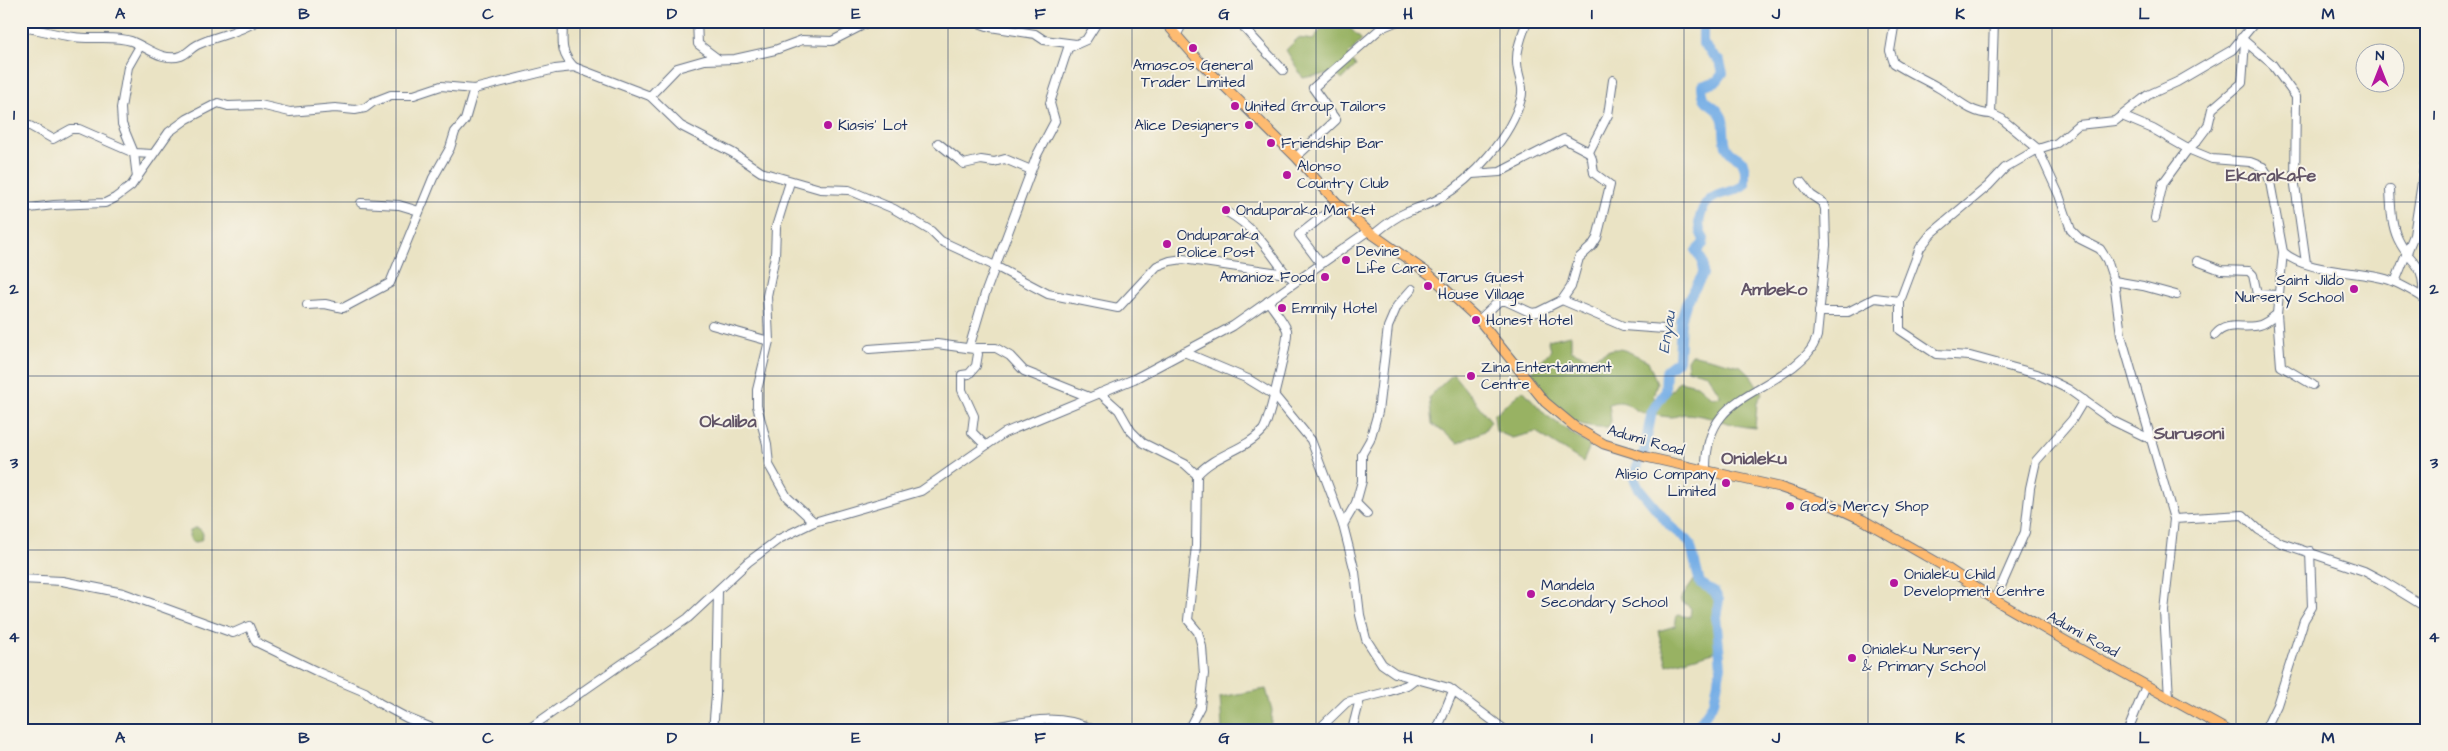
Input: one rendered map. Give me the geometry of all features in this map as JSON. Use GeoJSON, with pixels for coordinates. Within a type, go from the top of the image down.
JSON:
{"type":"FeatureCollection","features":[{"type":"Feature","properties":{"kind":"main road","name":"Adumi Road"},"geometry":{"type":"LineString","coordinates":[[1164,21],[1199,61],[1296,157],[1338,204],[1370,233],[1429,274],[1479,320],[1545,402],[1557,413],[1604,444],[1644,456],[1779,487],[1863,520],[1924,554],[1995,600],[2227,730]]}},
{"type":"Feature","properties":{"kind":"street"},"geometry":{"type":"LineString","coordinates":[[21,27],[44,29],[78,38],[113,38],[131,41],[166,57],[180,56],[195,46],[240,31],[257,21]]}},
{"type":"Feature","properties":{"kind":"street"},"geometry":{"type":"LineString","coordinates":[[563,21],[562,50],[565,58],[574,68]]}},
{"type":"Feature","properties":{"kind":"street"},"geometry":{"type":"LineString","coordinates":[[697,21],[698,44],[718,59]]}},
{"type":"Feature","properties":{"kind":"street"},"geometry":{"type":"LineString","coordinates":[[650,96],[677,68],[704,60],[735,59],[775,50],[802,40],[832,42],[871,21]]}},
{"type":"Feature","properties":{"kind":"street"},"geometry":{"type":"LineString","coordinates":[[973,21],[990,27],[1034,34],[1044,40],[1076,44]]}},
{"type":"Feature","properties":{"kind":"street"},"geometry":{"type":"LineString","coordinates":[[969,348],[995,266],[1031,170],[1055,121],[1050,104],[1068,48],[1086,40],[1098,21]]}},
{"type":"Feature","properties":{"kind":"street"},"geometry":{"type":"LineString","coordinates":[[1177,34],[1184,21]]}},
{"type":"Feature","properties":{"kind":"street"},"geometry":{"type":"LineString","coordinates":[[1246,21],[1246,29],[1283,70]]}},
{"type":"Feature","properties":{"kind":"street"},"geometry":{"type":"LineString","coordinates":[[1296,157],[1336,120],[1313,88],[1381,28],[1398,21]]}},
{"type":"Feature","properties":{"kind":"street"},"geometry":{"type":"LineString","coordinates":[[527,730],[654,644],[688,618],[748,562],[779,540],[814,522],[920,491],[955,469],[985,445],[1004,433],[1134,379],[1233,326],[1321,264],[1370,233],[1400,215],[1439,200],[1472,174],[1500,141],[1521,101],[1523,84],[1518,71],[1517,59],[1528,21]]}},
{"type":"Feature","properties":{"kind":"street"},"geometry":{"type":"LineString","coordinates":[[1895,21],[1890,51],[1894,63],[1940,88],[1960,104],[1977,112],[1992,114],[2008,124],[2038,149],[2059,195],[2071,230],[2080,239],[2100,249],[2106,260],[2114,281],[2121,335],[2174,519],[2164,611],[2169,698]]}},
{"type":"Feature","properties":{"kind":"street"},"geometry":{"type":"LineString","coordinates":[[1992,114],[1994,21]]}},
{"type":"Feature","properties":{"kind":"street"},"geometry":{"type":"LineString","coordinates":[[2150,438],[2113,421],[2056,383],[2019,368],[1970,356],[1932,353],[1900,330],[1900,302],[1920,248],[1931,234],[1988,186],[2005,168],[2038,149],[2057,143],[2078,125],[2111,122],[2122,116],[2148,95],[2177,82],[2232,50],[2243,40],[2256,21]]}},
{"type":"Feature","properties":{"kind":"street"},"geometry":{"type":"LineString","coordinates":[[2155,218],[2163,183],[2208,126],[2212,109],[2242,83],[2243,40]]}},
{"type":"Feature","properties":{"kind":"street"},"geometry":{"type":"LineString","coordinates":[[2243,40],[2272,64],[2296,97],[2295,185],[2306,263]]}},
{"type":"Feature","properties":{"kind":"street"},"geometry":{"type":"LineString","coordinates":[[137,178],[134,153],[122,124],[121,108],[128,67],[140,46]]}},
{"type":"Feature","properties":{"kind":"street"},"geometry":{"type":"LineString","coordinates":[[21,209],[105,202],[116,198],[131,186],[169,132],[187,119],[218,103],[228,106],[260,105],[290,112],[334,108],[355,110],[365,108],[373,102],[391,95],[414,94],[441,86],[474,89],[555,69],[574,68],[650,96],[681,126],[733,153],[761,172],[790,182],[820,189],[846,189],[855,192],[931,231],[941,240],[1048,294],[1118,308],[1157,266],[1183,259],[1286,274]]}},
{"type":"Feature","properties":{"kind":"street"},"geometry":{"type":"LineString","coordinates":[[1589,152],[1608,115],[1613,80]]}},
{"type":"Feature","properties":{"kind":"street"},"geometry":{"type":"LineString","coordinates":[[307,305],[325,304],[342,308],[390,283],[433,178],[450,148],[455,132],[465,120],[474,89]]}},
{"type":"Feature","properties":{"kind":"street"},"geometry":{"type":"LineString","coordinates":[[2122,116],[2153,129],[2188,149],[2212,159],[2250,162],[2263,167],[2268,174],[2283,252],[2277,314],[2281,366],[2312,384]]}},
{"type":"Feature","properties":{"kind":"street"},"geometry":{"type":"LineString","coordinates":[[21,126],[30,126],[52,139],[71,129],[79,129],[134,153],[152,154]]}},
{"type":"Feature","properties":{"kind":"street"},"geometry":{"type":"LineString","coordinates":[[1472,174],[1500,172],[1564,139],[1589,152],[1594,173],[1610,185],[1597,238],[1592,246],[1579,258],[1571,287],[1562,300],[1532,313],[1506,300],[1499,301],[1479,320]]}},
{"type":"Feature","properties":{"kind":"street"},"geometry":{"type":"LineString","coordinates":[[938,143],[964,164],[980,160],[994,162],[1005,159],[1031,170]]}},
{"type":"Feature","properties":{"kind":"street"},"geometry":{"type":"LineString","coordinates":[[2395,282],[2414,235],[2427,150]]}},
{"type":"Feature","properties":{"kind":"street"},"geometry":{"type":"LineString","coordinates":[[790,182],[776,227],[775,256],[767,296],[769,341],[757,390],[757,406],[767,444],[769,465],[787,496],[814,522]]}},
{"type":"Feature","properties":{"kind":"street"},"geometry":{"type":"LineString","coordinates":[[1706,470],[1706,454],[1712,432],[1726,410],[1743,396],[1773,381],[1807,354],[1817,336],[1826,244],[1824,206],[1811,195],[1801,182]]}},
{"type":"Feature","properties":{"kind":"street"},"geometry":{"type":"LineString","coordinates":[[2390,190],[2394,229],[2406,253],[2417,263],[2421,272],[2424,282],[2425,299]]}},
{"type":"Feature","properties":{"kind":"street"},"geometry":{"type":"LineString","coordinates":[[361,203],[400,206],[419,212]]}},
{"type":"Feature","properties":{"kind":"street"},"geometry":{"type":"LineString","coordinates":[[1321,264],[1299,235],[1338,204]]}},
{"type":"Feature","properties":{"kind":"street"},"geometry":{"type":"LineString","coordinates":[[1227,212],[1242,220],[1254,230],[1286,274],[1296,281]]}},
{"type":"Feature","properties":{"kind":"street"},"geometry":{"type":"LineString","coordinates":[[2283,252],[2290,258],[2306,263],[2395,282],[2425,299]]}},
{"type":"Feature","properties":{"kind":"street"},"geometry":{"type":"LineString","coordinates":[[2197,261],[2221,270],[2249,271],[2252,275],[2256,294],[2278,295]]}},
{"type":"Feature","properties":{"kind":"street"},"geometry":{"type":"LineString","coordinates":[[2114,281],[2143,286],[2176,295]]}},
{"type":"Feature","properties":{"kind":"street"},"geometry":{"type":"LineString","coordinates":[[1343,525],[1356,503],[1362,481],[1362,454],[1370,440],[1379,406],[1388,327],[1399,303],[1412,289]]}},
{"type":"Feature","properties":{"kind":"street"},"geometry":{"type":"LineString","coordinates":[[1819,312],[1848,312],[1875,298],[1900,302]]}},
{"type":"Feature","properties":{"kind":"street"},"geometry":{"type":"LineString","coordinates":[[1562,300],[1623,326],[1664,329]]}},
{"type":"Feature","properties":{"kind":"street"},"geometry":{"type":"LineString","coordinates":[[1197,475],[1209,464],[1252,440],[1264,429],[1271,413],[1287,342],[1287,330],[1268,301]]}},
{"type":"Feature","properties":{"kind":"street"},"geometry":{"type":"LineString","coordinates":[[2215,335],[2222,328],[2231,326],[2244,328],[2264,324],[2277,314]]}},
{"type":"Feature","properties":{"kind":"street"},"geometry":{"type":"LineString","coordinates":[[712,325],[769,341]]}},
{"type":"Feature","properties":{"kind":"street"},"geometry":{"type":"LineString","coordinates":[[869,349],[938,344],[969,348],[996,348],[1010,356],[1024,371],[1089,397]]}},
{"type":"Feature","properties":{"kind":"street"},"geometry":{"type":"LineString","coordinates":[[969,348],[974,349],[978,354],[976,366],[969,374],[962,374],[962,390],[974,416],[972,432],[985,445]]}},
{"type":"Feature","properties":{"kind":"street"},"geometry":{"type":"LineString","coordinates":[[1184,352],[1248,379],[1274,395],[1311,440],[1343,525],[1355,572],[1360,615],[1370,648],[1388,670],[1415,679],[1439,683],[1453,691],[1504,730]]}},
{"type":"Feature","properties":{"kind":"street"},"geometry":{"type":"LineString","coordinates":[[1100,393],[1119,410],[1131,431],[1143,444],[1186,464],[1197,475],[1196,546],[1188,620],[1198,632],[1202,647],[1204,689],[1200,707],[1188,730]]}},
{"type":"Feature","properties":{"kind":"street"},"geometry":{"type":"LineString","coordinates":[[1995,600],[2025,532],[2032,477],[2036,461],[2072,420],[2084,400]]}},
{"type":"Feature","properties":{"kind":"street"},"geometry":{"type":"LineString","coordinates":[[1356,503],[1367,514]]}},
{"type":"Feature","properties":{"kind":"street"},"geometry":{"type":"LineString","coordinates":[[2174,519],[2243,514],[2259,530],[2281,542],[2310,551],[2383,580],[2427,608]]}},
{"type":"Feature","properties":{"kind":"street"},"geometry":{"type":"LineString","coordinates":[[2265,730],[2276,705],[2304,620],[2312,607],[2310,551]]}},
{"type":"Feature","properties":{"kind":"street"},"geometry":{"type":"LineString","coordinates":[[21,579],[62,581],[123,593],[233,633],[249,626],[256,642],[365,692],[407,718],[437,730]]}},
{"type":"Feature","properties":{"kind":"street"},"geometry":{"type":"LineString","coordinates":[[712,730],[716,695],[718,591]]}},
{"type":"Feature","properties":{"kind":"street"},"geometry":{"type":"LineString","coordinates":[[1318,730],[1344,704],[1407,685],[1415,679]]}},
{"type":"Feature","properties":{"kind":"street"},"geometry":{"type":"LineString","coordinates":[[2128,730],[2146,686]]}},
{"type":"Feature","properties":{"kind":"street"},"geometry":{"type":"LineString","coordinates":[[1437,730],[1453,691]]}},
{"type":"Feature","properties":{"kind":"street"},"geometry":{"type":"LineString","coordinates":[[1352,730],[1360,699]]}},
{"type":"Feature","properties":{"kind":"street"},"geometry":{"type":"LineString","coordinates":[[975,730],[1070,720],[1094,730]]}},
{"type":"Feature","properties":{"kind":"green space"},"geometry":{"type":"Polygon","coordinates":[[[1327,21],[1343,21],[1362,40],[1348,55],[1356,66],[1342,80],[1335,73],[1303,78],[1286,50],[1298,38],[1313,40],[1327,21]]]}},
{"type":"Feature","properties":{"kind":"green space"},"geometry":{"type":"Polygon","coordinates":[[[1571,335],[1571,350],[1591,359],[1608,351],[1620,349],[1648,361],[1657,383],[1653,397],[1662,403],[1679,381],[1697,385],[1711,397],[1721,396],[1707,374],[1688,369],[1687,360],[1691,354],[1741,366],[1751,376],[1762,393],[1757,403],[1755,428],[1738,426],[1695,415],[1684,414],[1664,417],[1644,413],[1620,402],[1609,404],[1611,421],[1608,427],[1588,426],[1572,420],[1552,404],[1536,386],[1529,374],[1551,350],[1548,340],[1571,335]]]}},
{"type":"Feature","properties":{"kind":"green space"},"geometry":{"type":"Polygon","coordinates":[[[1453,374],[1491,421],[1484,431],[1458,443],[1432,424],[1429,397],[1453,374]]]}},
{"type":"Feature","properties":{"kind":"green space"},"geometry":{"type":"Polygon","coordinates":[[[1523,390],[1546,415],[1590,446],[1583,462],[1536,432],[1512,438],[1496,431],[1494,415],[1523,390]]]}},
{"type":"Feature","properties":{"kind":"green space"},"geometry":{"type":"Polygon","coordinates":[[[193,528],[199,528],[203,535],[199,542],[193,542],[189,538],[189,532],[193,528]]]}},
{"type":"Feature","properties":{"kind":"green space"},"geometry":{"type":"Polygon","coordinates":[[[1695,579],[1710,592],[1715,602],[1713,617],[1717,651],[1667,665],[1658,631],[1675,626],[1677,615],[1690,617],[1691,608],[1680,600],[1695,579]]]}},
{"type":"Feature","properties":{"kind":"green space"},"geometry":{"type":"Polygon","coordinates":[[[1266,689],[1272,710],[1270,730],[1213,730],[1222,728],[1220,697],[1266,689]]]}},
{"type":"Feature","properties":{"kind":"waterway","name":"Enyau"},"geometry":{"type":"LineString","coordinates":[[1695,730],[1714,702],[1721,666],[1716,617],[1719,600],[1714,591],[1700,583],[1690,543],[1671,527],[1638,487],[1633,476],[1644,452],[1652,411],[1665,392],[1666,370],[1679,360],[1681,321],[1686,304],[1703,274],[1703,262],[1696,251],[1703,244],[1704,239],[1699,221],[1703,209],[1716,196],[1737,189],[1745,184],[1745,170],[1742,160],[1727,148],[1722,117],[1719,111],[1704,98],[1702,86],[1717,81],[1723,73],[1720,62],[1703,44],[1703,21]]}},
{"type":"Feature","properties":{"kind":"place","name":"Amascos General Trader Limited"},"geometry":{"type":"Point","coordinates":[1193,48]}},
{"type":"Feature","properties":{"kind":"place","name":"United Group Tailors"},"geometry":{"type":"Point","coordinates":[1235,106]}},
{"type":"Feature","properties":{"kind":"place","name":"Kiasis' Lot"},"geometry":{"type":"Point","coordinates":[828,125]}},
{"type":"Feature","properties":{"kind":"place","name":"Alice Designers"},"geometry":{"type":"Point","coordinates":[1249,125]}},
{"type":"Feature","properties":{"kind":"place","name":"Friendship Bar"},"geometry":{"type":"Point","coordinates":[1271,143]}},
{"type":"Feature","properties":{"kind":"place","name":"Alonso Country Club"},"geometry":{"type":"Point","coordinates":[1287,175]}},
{"type":"Feature","properties":{"kind":"place","name":"Onduparaka Market"},"geometry":{"type":"Point","coordinates":[1226,210]}},
{"type":"Feature","properties":{"kind":"place","name":"Onduparaka Police Post"},"geometry":{"type":"Point","coordinates":[1167,244]}},
{"type":"Feature","properties":{"kind":"place","name":"Devine Life Care"},"geometry":{"type":"Point","coordinates":[1346,260]}},
{"type":"Feature","properties":{"kind":"place","name":"Amanioz Food"},"geometry":{"type":"Point","coordinates":[1325,277]}},
{"type":"Feature","properties":{"kind":"place","name":"Tarus Guest House Village"},"geometry":{"type":"Point","coordinates":[1428,286]}},
{"type":"Feature","properties":{"kind":"place","name":"Saint Jildo Nursery School"},"geometry":{"type":"Point","coordinates":[2354,289]}},
{"type":"Feature","properties":{"kind":"place","name":"Emmily Hotel"},"geometry":{"type":"Point","coordinates":[1282,308]}},
{"type":"Feature","properties":{"kind":"place","name":"Honest Hotel"},"geometry":{"type":"Point","coordinates":[1476,320]}},
{"type":"Feature","properties":{"kind":"place","name":"Zina Entertainment Centre"},"geometry":{"type":"Point","coordinates":[1471,376]}},
{"type":"Feature","properties":{"kind":"place","name":"Alisio Company Limited"},"geometry":{"type":"Point","coordinates":[1726,483]}},
{"type":"Feature","properties":{"kind":"place","name":"God's Mercy Shop"},"geometry":{"type":"Point","coordinates":[1790,506]}},
{"type":"Feature","properties":{"kind":"place","name":"Onialeku Child Development Centre"},"geometry":{"type":"Point","coordinates":[1894,583]}},
{"type":"Feature","properties":{"kind":"place","name":"Mandela Secondary School"},"geometry":{"type":"Point","coordinates":[1531,594]}},
{"type":"Feature","properties":{"kind":"place","name":"Onialeku Nursery & Primary School"},"geometry":{"type":"Point","coordinates":[1852,658]}},
{"type":"Feature","properties":{"kind":"district","name":"Ekarakafe"},"geometry":{"type":"Point","coordinates":[2271,175]}},
{"type":"Feature","properties":{"kind":"district","name":"Ambeko"},"geometry":{"type":"Point","coordinates":[1774,289]}},
{"type":"Feature","properties":{"kind":"district","name":"Okaliba"},"geometry":{"type":"Point","coordinates":[728,421]}},
{"type":"Feature","properties":{"kind":"district","name":"Surusoni"},"geometry":{"type":"Point","coordinates":[2189,433]}},
{"type":"Feature","properties":{"kind":"district","name":"Onialeku"},"geometry":{"type":"Point","coordinates":[1754,458]}}]}
